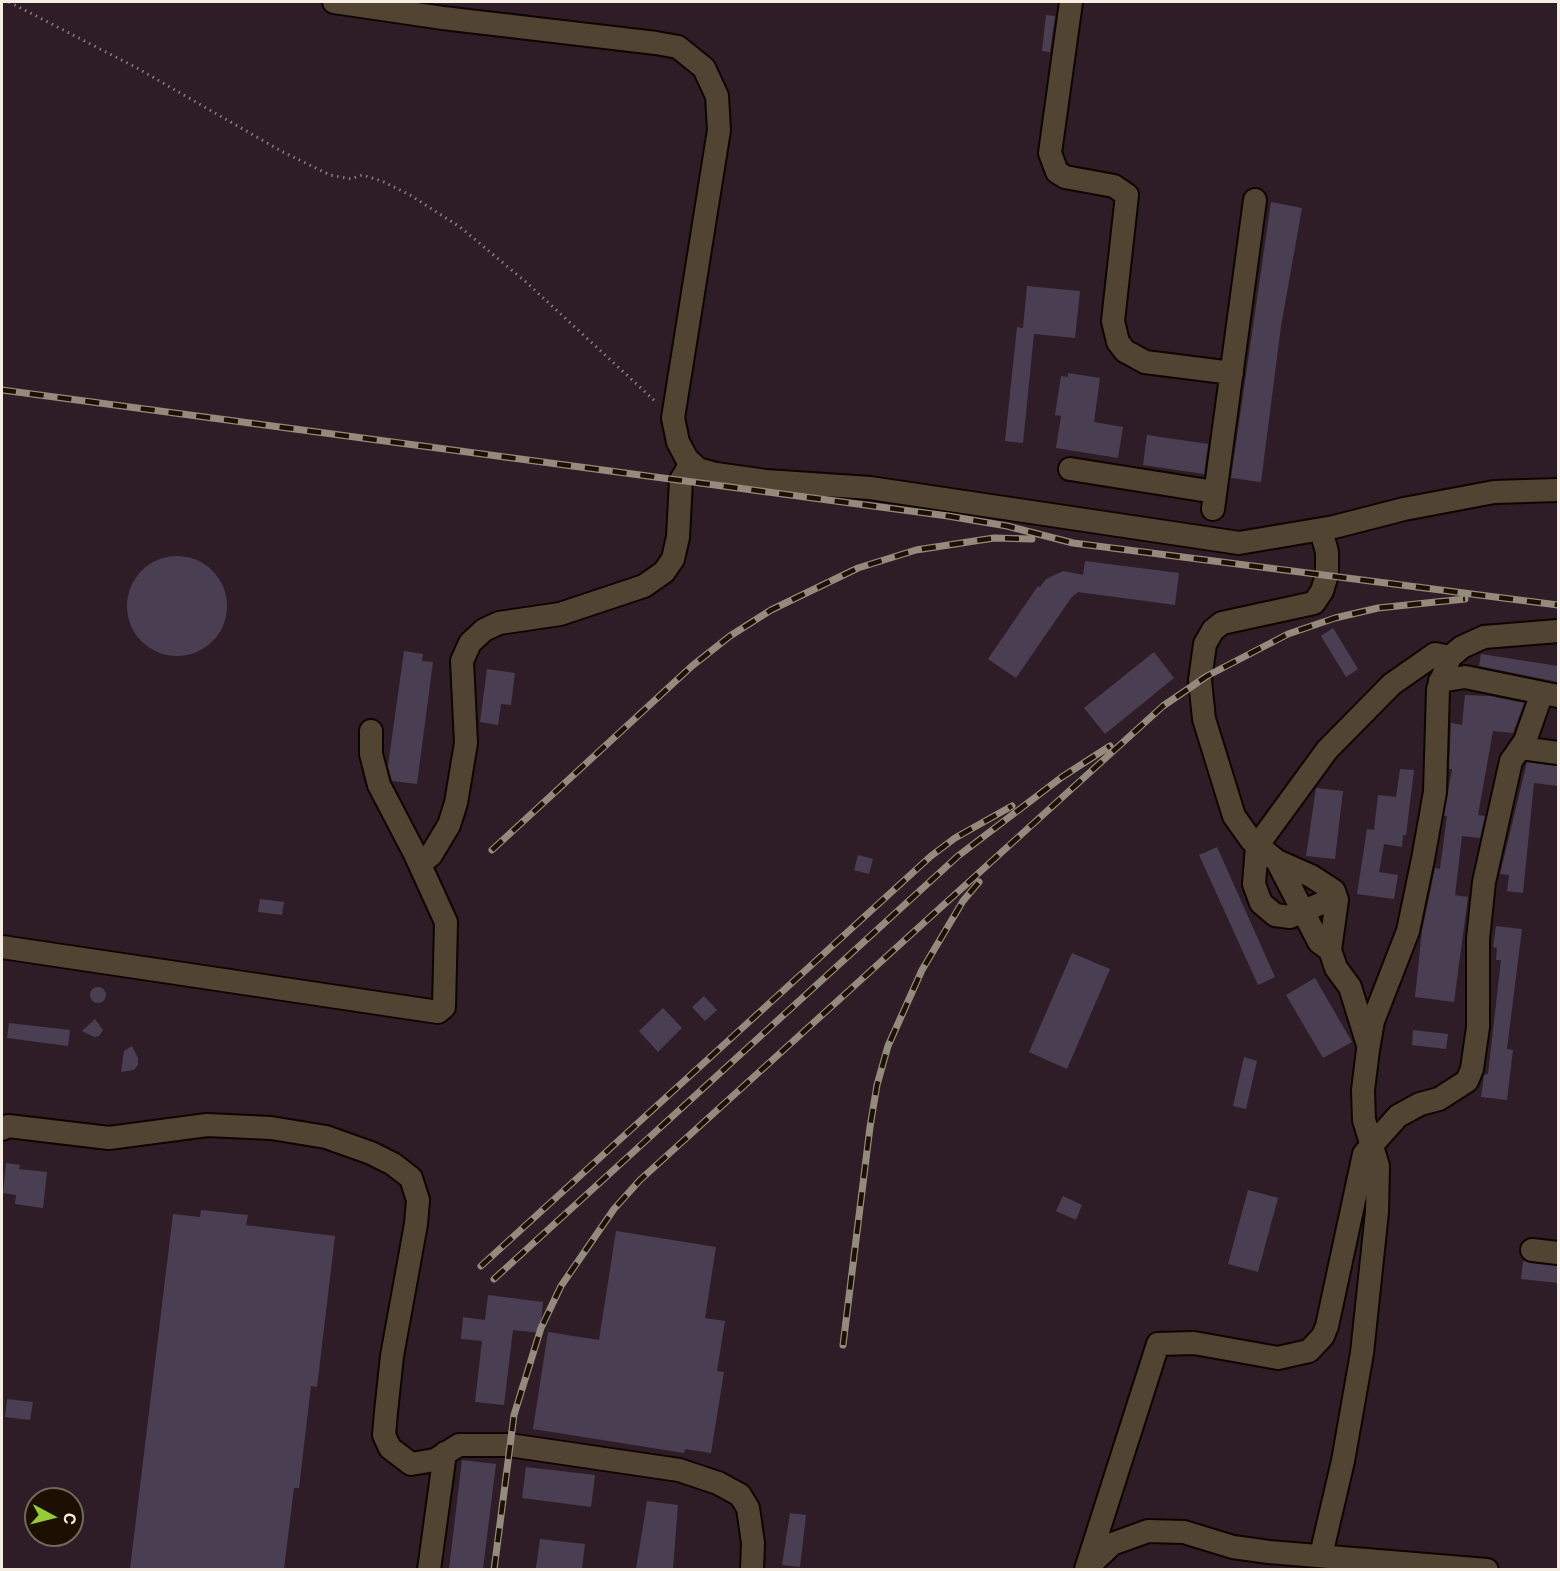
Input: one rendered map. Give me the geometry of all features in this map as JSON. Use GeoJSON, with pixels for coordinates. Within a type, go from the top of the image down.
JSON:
{"type":"FeatureCollection","features":[{"type":"Feature","properties":{"kind":"lane"},"geometry":{"type":"LineString","coordinates":[[334,2],[442,18],[656,43],[678,48],[704,68],[717,96],[719,130],[673,418],[678,442],[691,463],[698,469],[766,481],[870,488],[1220,542],[1239,543],[1321,530],[1494,492],[1558,490]]}},
{"type":"Feature","properties":{"kind":"lane"},"geometry":{"type":"LineString","coordinates":[[1071,2],[1050,153],[1057,172],[1065,177],[1114,186],[1127,195],[1113,321],[1118,342],[1125,351],[1145,362],[1232,373]]}},
{"type":"Feature","properties":{"kind":"lane"},"geometry":{"type":"LineString","coordinates":[[1070,469],[1214,500],[1255,200]]}},
{"type":"Feature","properties":{"kind":"lane"},"geometry":{"type":"LineString","coordinates":[[420,864],[432,855],[449,825],[456,803],[466,743],[462,661],[470,644],[484,630],[499,623],[560,614],[644,585],[664,572],[673,559],[678,537],[681,480],[691,463]]}},
{"type":"Feature","properties":{"kind":"lane"},"geometry":{"type":"LineString","coordinates":[[1321,530],[1327,552],[1327,575],[1322,591],[1314,603],[1222,623],[1213,630],[1205,644],[1200,681],[1204,719],[1234,816],[1257,846],[1277,861],[1311,876],[1334,891],[1336,897],[1330,951],[1336,968],[1350,987],[1368,1045]]}},
{"type":"Feature","properties":{"kind":"lane"},"geometry":{"type":"LineString","coordinates":[[1321,1555],[1343,1461],[1362,1353],[1379,1182],[1378,1166],[1364,1120],[1363,1090],[1368,1045],[1373,1021],[1408,931],[1423,859],[1435,792],[1435,719],[1440,681],[1450,657],[1462,647],[1484,637],[1558,631]]}},
{"type":"Feature","properties":{"kind":"lane"},"geometry":{"type":"LineString","coordinates":[[1336,897],[1290,917],[1275,915],[1260,903],[1254,884],[1257,846],[1327,750],[1392,684],[1435,654],[1450,657]]}},
{"type":"Feature","properties":{"kind":"lane"},"geometry":{"type":"LineString","coordinates":[[1086,1569],[1158,1344],[1194,1343],[1278,1358],[1301,1355],[1316,1345],[1327,1326],[1364,1154],[1398,1116],[1420,1104],[1439,1099],[1467,1081],[1472,1069],[1478,1027],[1479,939],[1484,882],[1511,761],[1521,748],[1550,695],[1465,677],[1440,681]]}},
{"type":"Feature","properties":{"kind":"lane"},"geometry":{"type":"LineString","coordinates":[[2,946],[438,1012],[444,1006],[445,998],[446,922],[420,864],[378,784],[371,753],[370,731]]}},
{"type":"Feature","properties":{"kind":"lane"},"geometry":{"type":"LineString","coordinates":[[1521,748],[1558,753]]}},
{"type":"Feature","properties":{"kind":"lane"},"geometry":{"type":"LineString","coordinates":[[1277,861],[1319,942],[1330,951]]}},
{"type":"Feature","properties":{"kind":"lane"},"geometry":{"type":"LineString","coordinates":[[2,1129],[8,1126],[109,1138],[207,1125],[271,1128],[326,1137],[371,1153],[405,1171],[417,1190],[416,1224],[392,1356],[384,1435],[390,1448],[411,1464],[435,1460],[459,1445],[509,1445],[679,1470],[718,1483],[740,1495],[748,1508],[753,1543],[752,1569]]}},
{"type":"Feature","properties":{"kind":"lane"},"geometry":{"type":"LineString","coordinates":[[1532,1250],[1558,1253]]}},
{"type":"Feature","properties":{"kind":"lane"},"geometry":{"type":"LineString","coordinates":[[429,1569],[445,1453]]}},
{"type":"Feature","properties":{"kind":"lane"},"geometry":{"type":"LineString","coordinates":[[1086,1569],[1112,1544],[1148,1531],[1184,1532],[1233,1547],[1487,1569]]}},
{"type":"Feature","properties":{"kind":"path"},"geometry":{"type":"LineString","coordinates":[[9,2],[137,68],[281,151],[330,175],[351,179],[362,175],[382,181],[410,195],[460,227],[526,282],[673,418]]}},
{"type":"Feature","properties":{"kind":"shaded area"},"geometry":{"type":"Polygon","coordinates":[[[2,2],[1558,2],[1558,1569],[2,1570],[2,2]]]}},
{"type":"Feature","properties":{"kind":"building"},"geometry":{"type":"Polygon","coordinates":[[[1046,15],[1055,16],[1050,52],[1042,51],[1046,15]]]}},
{"type":"Feature","properties":{"kind":"building"},"geometry":{"type":"Polygon","coordinates":[[[1271,202],[1302,208],[1281,326],[1261,482],[1231,478],[1271,202]]]}},
{"type":"Feature","properties":{"kind":"building"},"geometry":{"type":"Polygon","coordinates":[[[1027,286],[1080,291],[1075,338],[1034,334],[1023,443],[1005,441],[1017,327],[1023,328],[1027,286]]]}},
{"type":"Feature","properties":{"kind":"building"},"geometry":{"type":"Polygon","coordinates":[[[1068,373],[1100,378],[1094,422],[1123,427],[1118,458],[1056,448],[1061,416],[1055,415],[1061,376],[1068,377],[1068,373]]]}},
{"type":"Feature","properties":{"kind":"building"},"geometry":{"type":"Polygon","coordinates":[[[1147,435],[1208,444],[1204,474],[1143,465],[1147,435]]]}},
{"type":"Feature","properties":{"kind":"building"},"geometry":{"type":"Polygon","coordinates":[[[177,556],[196,560],[212,571],[223,587],[227,606],[223,625],[212,641],[196,652],[177,656],[158,652],[142,641],[131,625],[127,606],[131,587],[142,571],[158,560],[177,556]]]}},
{"type":"Feature","properties":{"kind":"building"},"geometry":{"type":"Polygon","coordinates":[[[1085,561],[1179,573],[1175,605],[1078,592],[1071,598],[1016,678],[988,659],[1038,586],[1040,587],[1046,579],[1063,571],[1083,575],[1085,561]]]}},
{"type":"Feature","properties":{"kind":"building"},"geometry":{"type":"Polygon","coordinates":[[[1333,628],[1358,669],[1346,677],[1321,636],[1333,628]]]}},
{"type":"Feature","properties":{"kind":"building"},"geometry":{"type":"Polygon","coordinates":[[[404,651],[423,654],[422,661],[433,662],[417,784],[392,781],[388,766],[404,651]]]}},
{"type":"Feature","properties":{"kind":"building"},"geometry":{"type":"Polygon","coordinates":[[[1154,652],[1174,678],[1105,734],[1084,708],[1154,652]]]}},
{"type":"Feature","properties":{"kind":"building"},"geometry":{"type":"Polygon","coordinates":[[[1481,654],[1558,666],[1558,682],[1479,666],[1481,654]]]}},
{"type":"Feature","properties":{"kind":"building"},"geometry":{"type":"Polygon","coordinates":[[[487,669],[515,673],[511,705],[501,704],[498,725],[480,722],[487,669]]]}},
{"type":"Feature","properties":{"kind":"building"},"geometry":{"type":"Polygon","coordinates":[[[1465,695],[1490,696],[1524,703],[1513,733],[1493,731],[1478,815],[1485,816],[1480,838],[1462,836],[1455,895],[1468,897],[1454,1002],[1415,997],[1422,931],[1435,868],[1440,869],[1447,816],[1444,816],[1452,769],[1449,769],[1451,723],[1462,725],[1465,695]]]}},
{"type":"Feature","properties":{"kind":"building"},"geometry":{"type":"Polygon","coordinates":[[[1527,762],[1558,766],[1558,786],[1534,783],[1523,893],[1507,891],[1509,875],[1500,874],[1527,762]]]}},
{"type":"Feature","properties":{"kind":"building"},"geometry":{"type":"Polygon","coordinates":[[[1400,769],[1414,770],[1406,835],[1403,835],[1402,847],[1384,844],[1379,872],[1398,875],[1394,899],[1357,894],[1367,829],[1374,830],[1378,795],[1396,797],[1400,769]]]}},
{"type":"Feature","properties":{"kind":"building"},"geometry":{"type":"Polygon","coordinates":[[[1316,788],[1343,791],[1335,859],[1306,856],[1316,788]]]}},
{"type":"Feature","properties":{"kind":"building"},"geometry":{"type":"Polygon","coordinates":[[[1217,847],[1275,977],[1258,985],[1199,855],[1217,847]]]}},
{"type":"Feature","properties":{"kind":"building"},"geometry":{"type":"Polygon","coordinates":[[[858,855],[873,859],[869,874],[854,870],[858,855]]]}},
{"type":"Feature","properties":{"kind":"building"},"geometry":{"type":"Polygon","coordinates":[[[260,899],[284,902],[282,915],[258,912],[260,899]]]}},
{"type":"Feature","properties":{"kind":"building"},"geometry":{"type":"Polygon","coordinates":[[[1496,926],[1522,929],[1507,1049],[1513,1050],[1507,1100],[1481,1097],[1484,1075],[1488,1074],[1501,960],[1496,960],[1497,948],[1493,947],[1496,926]]]}},
{"type":"Feature","properties":{"kind":"building"},"geometry":{"type":"Polygon","coordinates":[[[1072,953],[1110,969],[1067,1069],[1029,1052],[1072,953]]]}},
{"type":"Feature","properties":{"kind":"building"},"geometry":{"type":"Polygon","coordinates":[[[1315,978],[1352,1042],[1323,1058],[1286,995],[1315,978]]]}},
{"type":"Feature","properties":{"kind":"building"},"geometry":{"type":"Polygon","coordinates":[[[98,987],[104,989],[106,995],[104,1001],[98,1003],[92,1001],[90,995],[92,989],[98,987]]]}},
{"type":"Feature","properties":{"kind":"building"},"geometry":{"type":"Polygon","coordinates":[[[704,996],[717,1010],[705,1021],[692,1007],[704,996]]]}},
{"type":"Feature","properties":{"kind":"building"},"geometry":{"type":"Polygon","coordinates":[[[663,1008],[682,1028],[658,1052],[639,1031],[663,1008]]]}},
{"type":"Feature","properties":{"kind":"building"},"geometry":{"type":"Polygon","coordinates":[[[95,1019],[103,1030],[99,1036],[94,1037],[82,1031],[95,1019]]]}},
{"type":"Feature","properties":{"kind":"building"},"geometry":{"type":"Polygon","coordinates":[[[9,1023],[70,1030],[68,1046],[7,1038],[9,1023]]]}},
{"type":"Feature","properties":{"kind":"building"},"geometry":{"type":"Polygon","coordinates":[[[1413,1030],[1448,1034],[1446,1049],[1412,1045],[1413,1030]]]}},
{"type":"Feature","properties":{"kind":"building"},"geometry":{"type":"Polygon","coordinates":[[[132,1046],[138,1058],[138,1065],[134,1070],[121,1072],[124,1051],[132,1046]]]}},
{"type":"Feature","properties":{"kind":"building"},"geometry":{"type":"Polygon","coordinates":[[[1244,1057],[1257,1061],[1246,1109],[1233,1106],[1244,1057]]]}},
{"type":"Feature","properties":{"kind":"building"},"geometry":{"type":"Polygon","coordinates":[[[6,1163],[20,1165],[19,1169],[47,1172],[43,1208],[15,1204],[16,1195],[3,1193],[6,1163]]]}},
{"type":"Feature","properties":{"kind":"building"},"geometry":{"type":"Polygon","coordinates":[[[1248,1190],[1278,1198],[1258,1272],[1228,1264],[1248,1190]]]}},
{"type":"Feature","properties":{"kind":"building"},"geometry":{"type":"Polygon","coordinates":[[[1063,1196],[1082,1205],[1076,1220],[1056,1211],[1063,1196]]]}},
{"type":"Feature","properties":{"kind":"building"},"geometry":{"type":"Polygon","coordinates":[[[201,1210],[248,1215],[246,1225],[335,1236],[317,1387],[311,1386],[299,1488],[294,1488],[284,1569],[130,1569],[173,1214],[200,1217],[201,1210]]]}},
{"type":"Feature","properties":{"kind":"building"},"geometry":{"type":"Polygon","coordinates":[[[616,1231],[716,1247],[705,1318],[725,1321],[717,1371],[724,1372],[711,1453],[685,1449],[684,1453],[533,1429],[548,1332],[599,1340],[616,1231]]]}},
{"type":"Feature","properties":{"kind":"building"},"geometry":{"type":"Polygon","coordinates":[[[1523,1261],[1558,1266],[1558,1283],[1521,1279],[1523,1261]]]}},
{"type":"Feature","properties":{"kind":"building"},"geometry":{"type":"Polygon","coordinates":[[[488,1295],[543,1302],[540,1333],[513,1330],[504,1405],[475,1402],[482,1341],[461,1339],[463,1317],[485,1320],[488,1295]]]}},
{"type":"Feature","properties":{"kind":"building"},"geometry":{"type":"Polygon","coordinates":[[[7,1399],[33,1402],[30,1420],[5,1417],[7,1399]]]}},
{"type":"Feature","properties":{"kind":"building"},"geometry":{"type":"Polygon","coordinates":[[[462,1460],[496,1464],[483,1569],[449,1569],[462,1460]]]}},
{"type":"Feature","properties":{"kind":"building"},"geometry":{"type":"Polygon","coordinates":[[[526,1467],[595,1475],[591,1507],[522,1498],[526,1467]]]}},
{"type":"Feature","properties":{"kind":"building"},"geometry":{"type":"Polygon","coordinates":[[[647,1501],[678,1505],[673,1569],[636,1569],[647,1501]]]}},
{"type":"Feature","properties":{"kind":"building"},"geometry":{"type":"Polygon","coordinates":[[[790,1513],[806,1515],[800,1567],[782,1565],[790,1513]]]}},
{"type":"Feature","properties":{"kind":"building"},"geometry":{"type":"Polygon","coordinates":[[[540,1539],[585,1544],[582,1569],[536,1568],[540,1539]]]}},
{"type":"Feature","properties":{"kind":"railway"},"geometry":{"type":"LineString","coordinates":[[2,390],[948,516],[1007,526],[1073,543],[1558,605]]}},
{"type":"Feature","properties":{"kind":"railway"},"geometry":{"type":"LineString","coordinates":[[492,850],[692,666],[730,636],[771,610],[858,568],[916,550],[994,538],[1032,539]]}},
{"type":"Feature","properties":{"kind":"railway"},"geometry":{"type":"LineString","coordinates":[[494,1570],[514,1415],[541,1328],[561,1286],[614,1209],[640,1180],[1163,706],[1207,676],[1288,634],[1335,618],[1378,608],[1465,599]]}},
{"type":"Feature","properties":{"kind":"railway"},"geometry":{"type":"LineString","coordinates":[[494,1279],[958,856],[1062,777],[1110,746]]}},
{"type":"Feature","properties":{"kind":"railway"},"geometry":{"type":"LineString","coordinates":[[481,1266],[931,856],[955,838],[1012,806]]}},
{"type":"Feature","properties":{"kind":"railway"},"geometry":{"type":"LineString","coordinates":[[843,1345],[870,1127],[877,1085],[888,1046],[922,970],[963,901],[979,882]]}}]}
